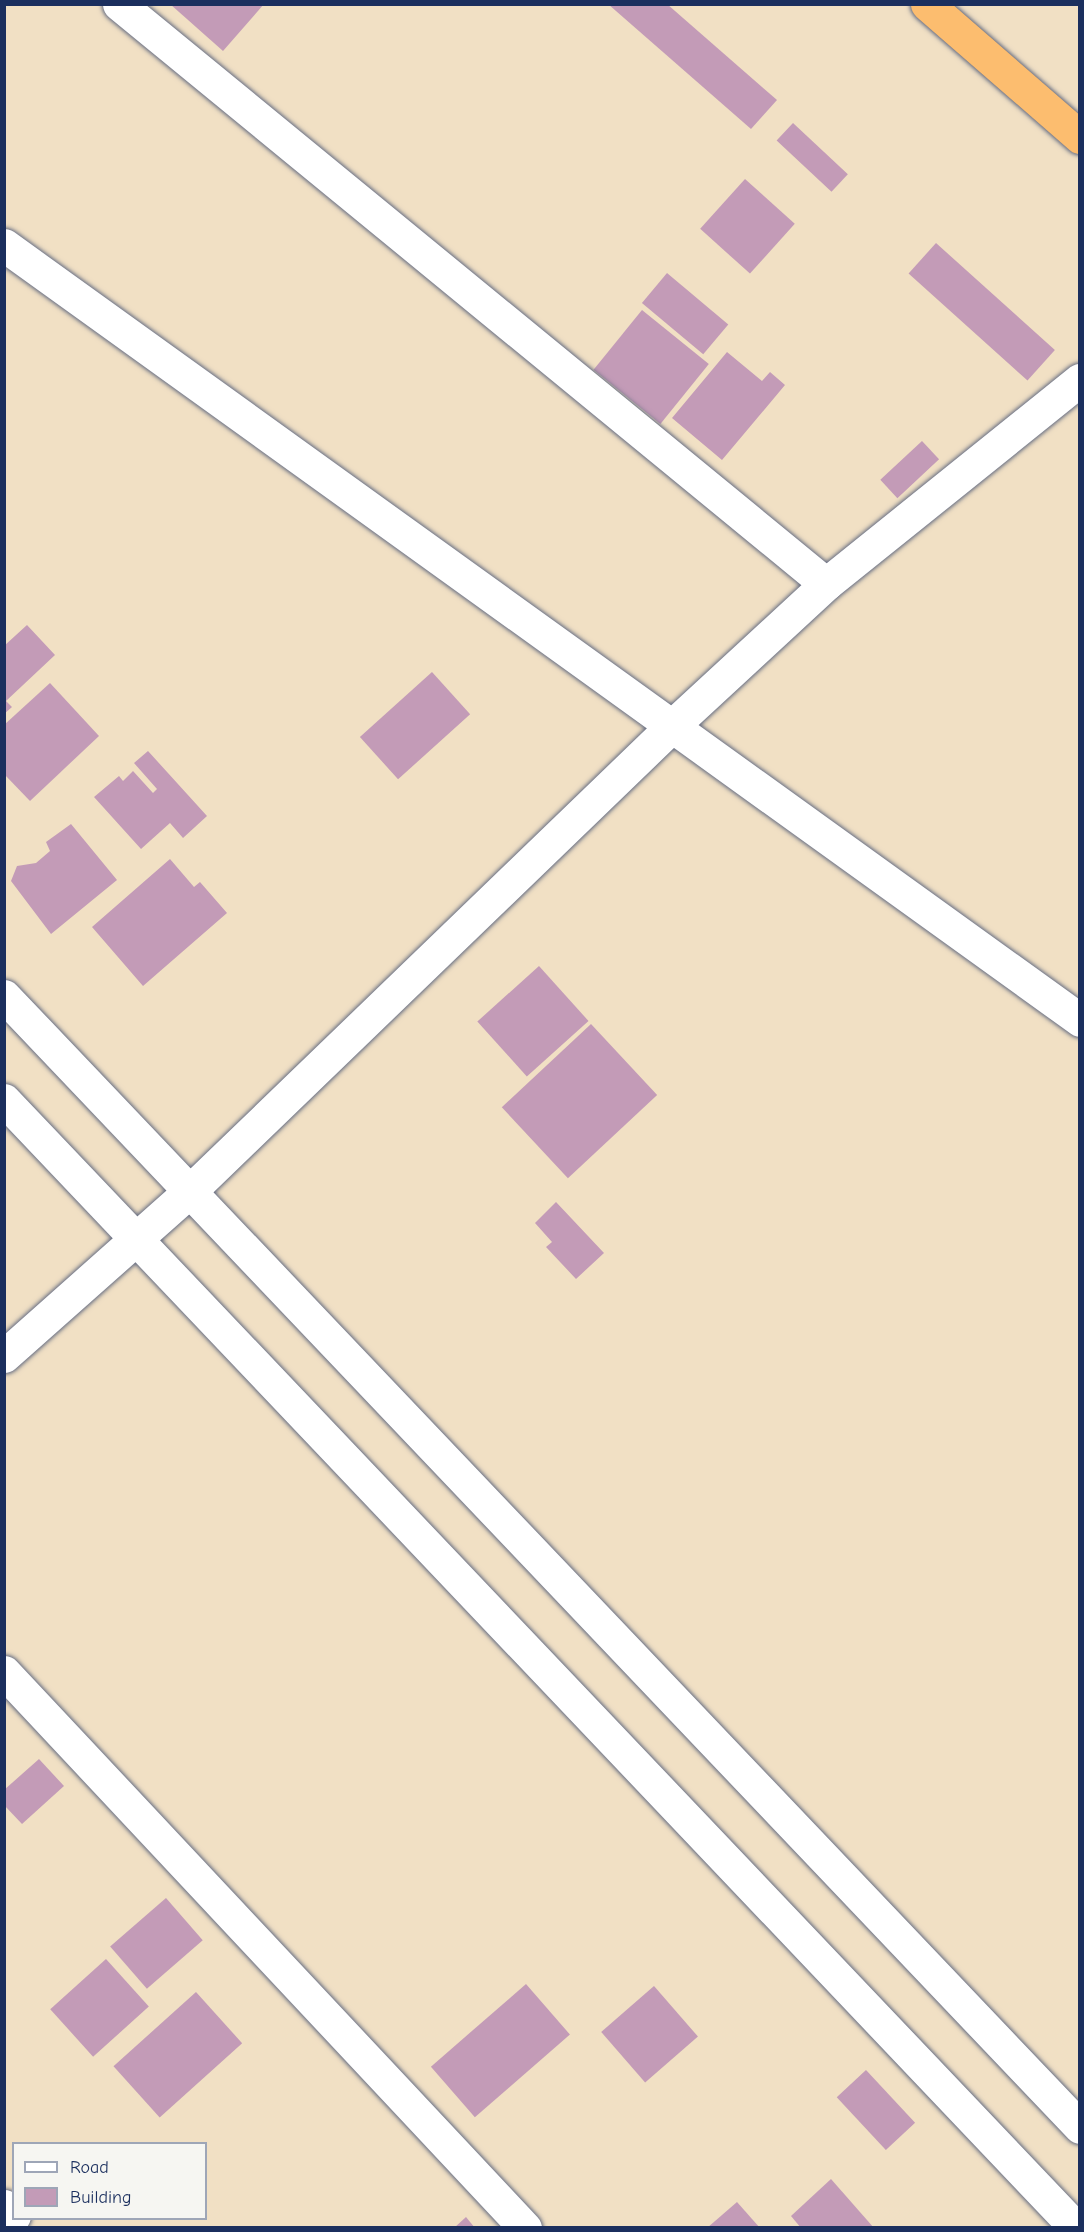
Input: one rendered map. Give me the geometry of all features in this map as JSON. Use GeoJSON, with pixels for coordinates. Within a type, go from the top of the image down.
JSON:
{"type":"FeatureCollection","features":[{"type":"Feature","properties":{"kind":"highway"},"geometry":{"type":"LineString","coordinates":[[927,4],[1080,137]]}},
{"type":"Feature","properties":{"kind":"street"},"geometry":{"type":"LineString","coordinates":[[119,4],[826,584]]}},
{"type":"Feature","properties":{"kind":"street"},"geometry":{"type":"LineString","coordinates":[[4,245],[670,728],[1080,1020]]}},
{"type":"Feature","properties":{"kind":"street"},"geometry":{"type":"LineString","coordinates":[[4,1356],[190,1191],[670,728],[826,584],[1080,380]]}},
{"type":"Feature","properties":{"kind":"street"},"geometry":{"type":"LineString","coordinates":[[4,996],[1080,2127]]}},
{"type":"Feature","properties":{"kind":"street"},"geometry":{"type":"LineString","coordinates":[[4,1100],[1076,2228]]}},
{"type":"Feature","properties":{"kind":"street"},"geometry":{"type":"LineString","coordinates":[[4,1672],[525,2228]]}},
{"type":"Feature","properties":{"kind":"building"},"geometry":{"type":"Polygon","coordinates":[[[170,4],[264,4],[223,51],[170,4]]]}},
{"type":"Feature","properties":{"kind":"building"},"geometry":{"type":"Polygon","coordinates":[[[608,4],[667,4],[777,100],[751,129],[608,4]]]}},
{"type":"Feature","properties":{"kind":"building"},"geometry":{"type":"Polygon","coordinates":[[[793,123],[848,174],[831,192],[777,141],[793,123]]]}},
{"type":"Feature","properties":{"kind":"building"},"geometry":{"type":"Polygon","coordinates":[[[745,179],[795,224],[750,274],[700,229],[745,179]]]}},
{"type":"Feature","properties":{"kind":"building"},"geometry":{"type":"Polygon","coordinates":[[[936,243],[1055,350],[1027,381],[909,273],[936,243]]]}},
{"type":"Feature","properties":{"kind":"building"},"geometry":{"type":"Polygon","coordinates":[[[667,273],[728,324],[703,354],[642,303],[667,273]]]}},
{"type":"Feature","properties":{"kind":"building"},"geometry":{"type":"Polygon","coordinates":[[[642,310],[709,364],[660,424],[594,370],[642,310]]]}},
{"type":"Feature","properties":{"kind":"building"},"geometry":{"type":"Polygon","coordinates":[[[727,352],[762,381],[770,372],[785,385],[722,460],[672,418],[727,352]]]}},
{"type":"Feature","properties":{"kind":"building"},"geometry":{"type":"Polygon","coordinates":[[[922,441],[939,459],[897,498],[880,480],[922,441]]]}},
{"type":"Feature","properties":{"kind":"building"},"geometry":{"type":"Polygon","coordinates":[[[27,625],[55,655],[6,701],[12,707],[4,714],[4,646],[27,625]]]}},
{"type":"Feature","properties":{"kind":"building"},"geometry":{"type":"Polygon","coordinates":[[[432,672],[470,714],[398,779],[360,737],[432,672]]]}},
{"type":"Feature","properties":{"kind":"building"},"geometry":{"type":"Polygon","coordinates":[[[50,683],[99,736],[30,801],[4,774],[4,725],[50,683]]]}},
{"type":"Feature","properties":{"kind":"building"},"geometry":{"type":"Polygon","coordinates":[[[148,751],[207,816],[183,838],[170,823],[141,849],[94,797],[119,776],[123,781],[133,771],[153,793],[157,789],[134,763],[148,751]]]}},
{"type":"Feature","properties":{"kind":"building"},"geometry":{"type":"Polygon","coordinates":[[[71,824],[117,880],[51,934],[11,881],[17,866],[36,863],[50,851],[46,842],[71,824]]]}},
{"type":"Feature","properties":{"kind":"building"},"geometry":{"type":"Polygon","coordinates":[[[170,859],[194,887],[200,882],[227,913],[143,986],[92,927],[170,859]]]}},
{"type":"Feature","properties":{"kind":"building"},"geometry":{"type":"Polygon","coordinates":[[[539,966],[589,1021],[527,1077],[477,1022],[539,966]]]}},
{"type":"Feature","properties":{"kind":"building"},"geometry":{"type":"Polygon","coordinates":[[[591,1024],[657,1095],[568,1178],[502,1107],[591,1024]]]}},
{"type":"Feature","properties":{"kind":"building"},"geometry":{"type":"Polygon","coordinates":[[[556,1202],[604,1253],[576,1279],[546,1247],[552,1242],[535,1223],[556,1202]]]}},
{"type":"Feature","properties":{"kind":"building"},"geometry":{"type":"Polygon","coordinates":[[[39,1759],[64,1786],[22,1824],[4,1805],[4,1790],[39,1759]]]}},
{"type":"Feature","properties":{"kind":"building"},"geometry":{"type":"Polygon","coordinates":[[[166,1898],[203,1940],[147,1989],[110,1947],[166,1898]]]}},
{"type":"Feature","properties":{"kind":"building"},"geometry":{"type":"Polygon","coordinates":[[[106,1959],[149,2007],[93,2057],[50,2009],[106,1959]]]}},
{"type":"Feature","properties":{"kind":"building"},"geometry":{"type":"Polygon","coordinates":[[[526,1984],[570,2035],[475,2117],[431,2067],[526,1984]]]}},
{"type":"Feature","properties":{"kind":"building"},"geometry":{"type":"Polygon","coordinates":[[[654,1986],[698,2037],[645,2082],[601,2032],[654,1986]]]}},
{"type":"Feature","properties":{"kind":"building"},"geometry":{"type":"Polygon","coordinates":[[[196,1992],[242,2043],[160,2118],[114,2066],[196,1992]]]}},
{"type":"Feature","properties":{"kind":"building"},"geometry":{"type":"Polygon","coordinates":[[[866,2070],[915,2123],[886,2150],[837,2097],[866,2070]]]}},
{"type":"Feature","properties":{"kind":"building"},"geometry":{"type":"Polygon","coordinates":[[[831,2179],[874,2228],[801,2228],[791,2216],[831,2179]]]}},
{"type":"Feature","properties":{"kind":"building"},"geometry":{"type":"Polygon","coordinates":[[[737,2202],[760,2228],[707,2228],[737,2202]]]}},
{"type":"Feature","properties":{"kind":"building"},"geometry":{"type":"Polygon","coordinates":[[[466,2217],[475,2228],[454,2228],[466,2217]]]}}]}
